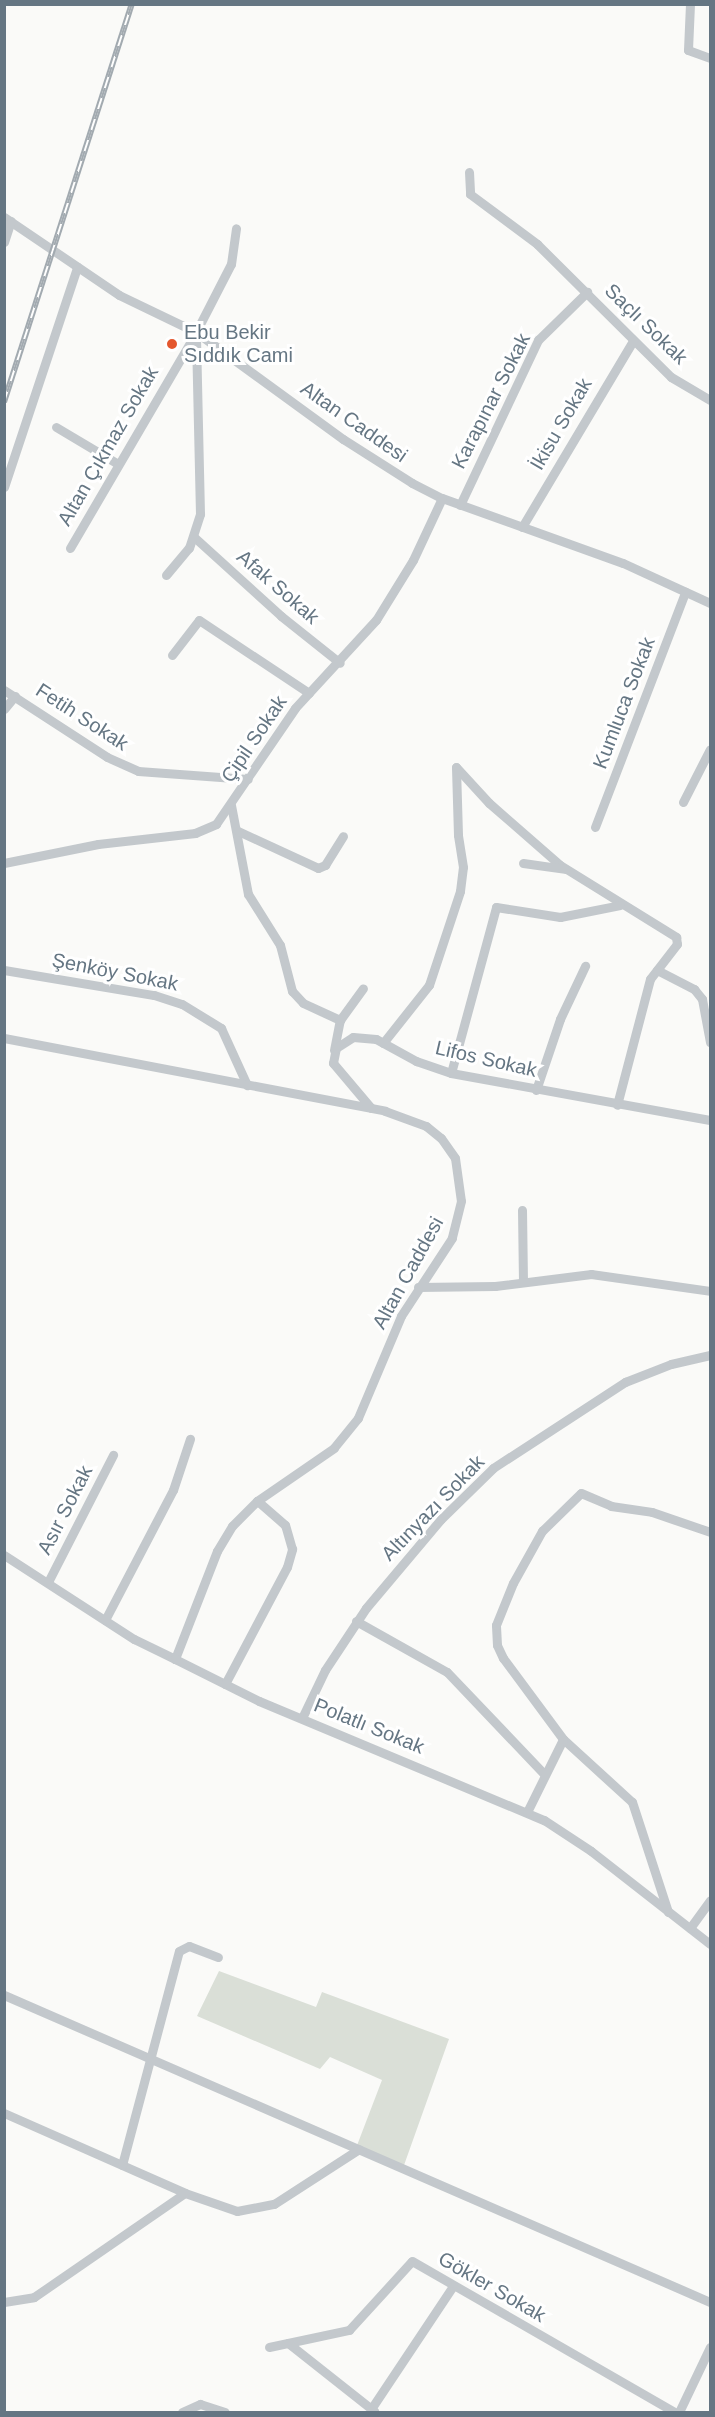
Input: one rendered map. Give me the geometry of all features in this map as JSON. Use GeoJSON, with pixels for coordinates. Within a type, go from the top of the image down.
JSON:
{"type":"FeatureCollection","features":[{"type":"Feature","properties":{"kind":"street"},"geometry":{"type":"LineString","coordinates":[[690,4],[688,50],[711,58]]}},
{"type":"Feature","properties":{"kind":"street","name":"Saçlı Sokak"},"geometry":{"type":"LineString","coordinates":[[469,172],[470,194],[516,225],[587,292],[671,378],[711,400]]}},
{"type":"Feature","properties":{"kind":"street"},"geometry":{"type":"LineString","coordinates":[[4,242],[8,219]]}},
{"type":"Feature","properties":{"kind":"street","name":"Altan Caddesi"},"geometry":{"type":"LineString","coordinates":[[8,219],[119,295],[196,332],[363,453],[442,498],[623,563],[711,603]]}},
{"type":"Feature","properties":{"kind":"street","name":"Altan Çıkmaz Sokak"},"geometry":{"type":"LineString","coordinates":[[70,548],[196,332],[231,264],[236,228]]}},
{"type":"Feature","properties":{"kind":"street"},"geometry":{"type":"LineString","coordinates":[[4,487],[78,267]]}},
{"type":"Feature","properties":{"kind":"street","name":"Karapınar Sokak"},"geometry":{"type":"LineString","coordinates":[[460,505],[538,340],[587,292]]}},
{"type":"Feature","properties":{"kind":"street"},"geometry":{"type":"LineString","coordinates":[[166,575],[194,537],[200,501],[196,332]]}},
{"type":"Feature","properties":{"kind":"street","name":"İkisu Sokak"},"geometry":{"type":"LineString","coordinates":[[522,527],[633,341]]}},
{"type":"Feature","properties":{"kind":"street"},"geometry":{"type":"LineString","coordinates":[[56,427],[118,464]]}},
{"type":"Feature","properties":{"kind":"street","name":"Çipil Sokak"},"geometry":{"type":"LineString","coordinates":[[4,862],[98,844],[195,834],[216,824],[231,805],[287,718],[340,663],[390,601],[442,498]]}},
{"type":"Feature","properties":{"kind":"street","name":"Afak Sokak"},"geometry":{"type":"LineString","coordinates":[[194,537],[280,616],[340,663]]}},
{"type":"Feature","properties":{"kind":"street","name":"Kumluca Sokak"},"geometry":{"type":"LineString","coordinates":[[595,827],[685,592]]}},
{"type":"Feature","properties":{"kind":"street"},"geometry":{"type":"LineString","coordinates":[[172,656],[199,620],[309,693]]}},
{"type":"Feature","properties":{"kind":"street","name":"Fetih Sokak"},"geometry":{"type":"LineString","coordinates":[[4,690],[107,757],[138,771],[248,779]]}},
{"type":"Feature","properties":{"kind":"street"},"geometry":{"type":"LineString","coordinates":[[4,709],[15,696]]}},
{"type":"Feature","properties":{"kind":"street"},"geometry":{"type":"LineString","coordinates":[[683,802],[711,749]]}},
{"type":"Feature","properties":{"kind":"street"},"geometry":{"type":"LineString","coordinates":[[383,1043],[429,985],[460,891],[463,867],[458,835],[456,767],[489,803],[567,869],[620,905],[676,937],[677,944],[650,979],[617,1106]]}},
{"type":"Feature","properties":{"kind":"street"},"geometry":{"type":"LineString","coordinates":[[231,805],[238,831],[239,856],[248,894],[280,945],[292,991],[307,1005],[340,1020]]}},
{"type":"Feature","properties":{"kind":"street"},"geometry":{"type":"LineString","coordinates":[[238,831],[318,868],[325,865],[343,836]]}},
{"type":"Feature","properties":{"kind":"street"},"geometry":{"type":"LineString","coordinates":[[523,863],[567,869]]}},
{"type":"Feature","properties":{"kind":"street"},"geometry":{"type":"LineString","coordinates":[[451,1073],[496,907],[560,917],[620,905]]}},
{"type":"Feature","properties":{"kind":"street"},"geometry":{"type":"LineString","coordinates":[[536,1090],[560,1019],[585,966]]}},
{"type":"Feature","properties":{"kind":"street","name":"Şenköy Sokak"},"geometry":{"type":"LineString","coordinates":[[4,970],[154,995],[182,1004],[221,1028],[247,1085]]}},
{"type":"Feature","properties":{"kind":"street"},"geometry":{"type":"LineString","coordinates":[[657,970],[694,989],[702,999],[711,1042]]}},
{"type":"Feature","properties":{"kind":"street"},"geometry":{"type":"LineString","coordinates":[[363,988],[340,1020],[333,1053],[337,1071],[372,1108]]}},
{"type":"Feature","properties":{"kind":"street","name":"Lifos Sokak"},"geometry":{"type":"LineString","coordinates":[[333,1053],[339,1044],[353,1037],[369,1037],[451,1073],[617,1106],[711,1120]]}},
{"type":"Feature","properties":{"kind":"street","name":"Altan Caddesi"},"geometry":{"type":"LineString","coordinates":[[4,1038],[372,1108],[426,1126],[441,1138],[455,1158],[461,1192],[459,1217],[445,1251],[418,1287],[395,1327],[348,1433],[326,1454],[257,1501],[232,1526],[217,1551],[175,1659]]}},
{"type":"Feature","properties":{"kind":"street"},"geometry":{"type":"LineString","coordinates":[[522,1210],[523,1282]]}},
{"type":"Feature","properties":{"kind":"street"},"geometry":{"type":"LineString","coordinates":[[418,1287],[523,1282],[602,1274],[711,1291]]}},
{"type":"Feature","properties":{"kind":"street","name":"Altınyazı Sokak"},"geometry":{"type":"LineString","coordinates":[[303,1718],[325,1670],[356,1621],[420,1541],[493,1468],[626,1382],[663,1366],[711,1355]]}},
{"type":"Feature","properties":{"kind":"street"},"geometry":{"type":"LineString","coordinates":[[105,1620],[173,1490],[190,1439]]}},
{"type":"Feature","properties":{"kind":"street","name":"Asır Sokak"},"geometry":{"type":"LineString","coordinates":[[48,1582],[114,1455]]}},
{"type":"Feature","properties":{"kind":"street"},"geometry":{"type":"LineString","coordinates":[[668,1912],[632,1802],[563,1739],[503,1658],[495,1631],[500,1610],[536,1540],[560,1510],[581,1493],[610,1506],[652,1512],[711,1532]]}},
{"type":"Feature","properties":{"kind":"street"},"geometry":{"type":"LineString","coordinates":[[225,1684],[287,1567],[292,1549],[285,1526],[257,1501]]}},
{"type":"Feature","properties":{"kind":"street","name":"Polatlı Sokak"},"geometry":{"type":"LineString","coordinates":[[4,1555],[105,1620],[225,1684],[527,1812],[577,1840],[711,1944]]}},
{"type":"Feature","properties":{"kind":"street"},"geometry":{"type":"LineString","coordinates":[[356,1621],[447,1672],[544,1774]]}},
{"type":"Feature","properties":{"kind":"street"},"geometry":{"type":"LineString","coordinates":[[527,1812],[563,1739]]}},
{"type":"Feature","properties":{"kind":"street"},"geometry":{"type":"LineString","coordinates":[[690,1928],[711,1900]]}},
{"type":"Feature","properties":{"kind":"street"},"geometry":{"type":"LineString","coordinates":[[122,2165],[179,1951],[192,1947],[218,1957]]}},
{"type":"Feature","properties":{"kind":"street"},"geometry":{"type":"LineString","coordinates":[[4,1995],[711,2302]]}},
{"type":"Feature","properties":{"kind":"street"},"geometry":{"type":"LineString","coordinates":[[4,2113],[227,2210],[257,2210],[274,2204],[359,2149]]}},
{"type":"Feature","properties":{"kind":"street"},"geometry":{"type":"LineString","coordinates":[[4,2302],[33,2297],[185,2193]]}},
{"type":"Feature","properties":{"kind":"street","name":"Gökler Sokak"},"geometry":{"type":"LineString","coordinates":[[269,2347],[349,2330],[412,2261],[677,2412]]}},
{"type":"Feature","properties":{"kind":"street"},"geometry":{"type":"LineString","coordinates":[[288,2343],[374,2411],[453,2286]]}},
{"type":"Feature","properties":{"kind":"street"},"geometry":{"type":"LineString","coordinates":[[677,2412],[711,2347]]}},
{"type":"Feature","properties":{"kind":"street"},"geometry":{"type":"LineString","coordinates":[[182,2412],[200,2404],[225,2412]]}},
{"type":"Feature","properties":{"kind":"shaded area"},"geometry":{"type":"Polygon","coordinates":[[[219,1971],[316,2007],[322,1992],[449,2039],[403,2168],[356,2148],[382,2080],[330,2057],[320,2069],[197,2016],[219,1971]]]}},
{"type":"Feature","properties":{"kind":"railway"},"geometry":{"type":"LineString","coordinates":[[4,402],[132,4]]}},
{"type":"Feature","properties":{"kind":"place","name":"Ebu Bekir Sıddık Cami"},"geometry":{"type":"Point","coordinates":[172,344]}}]}
